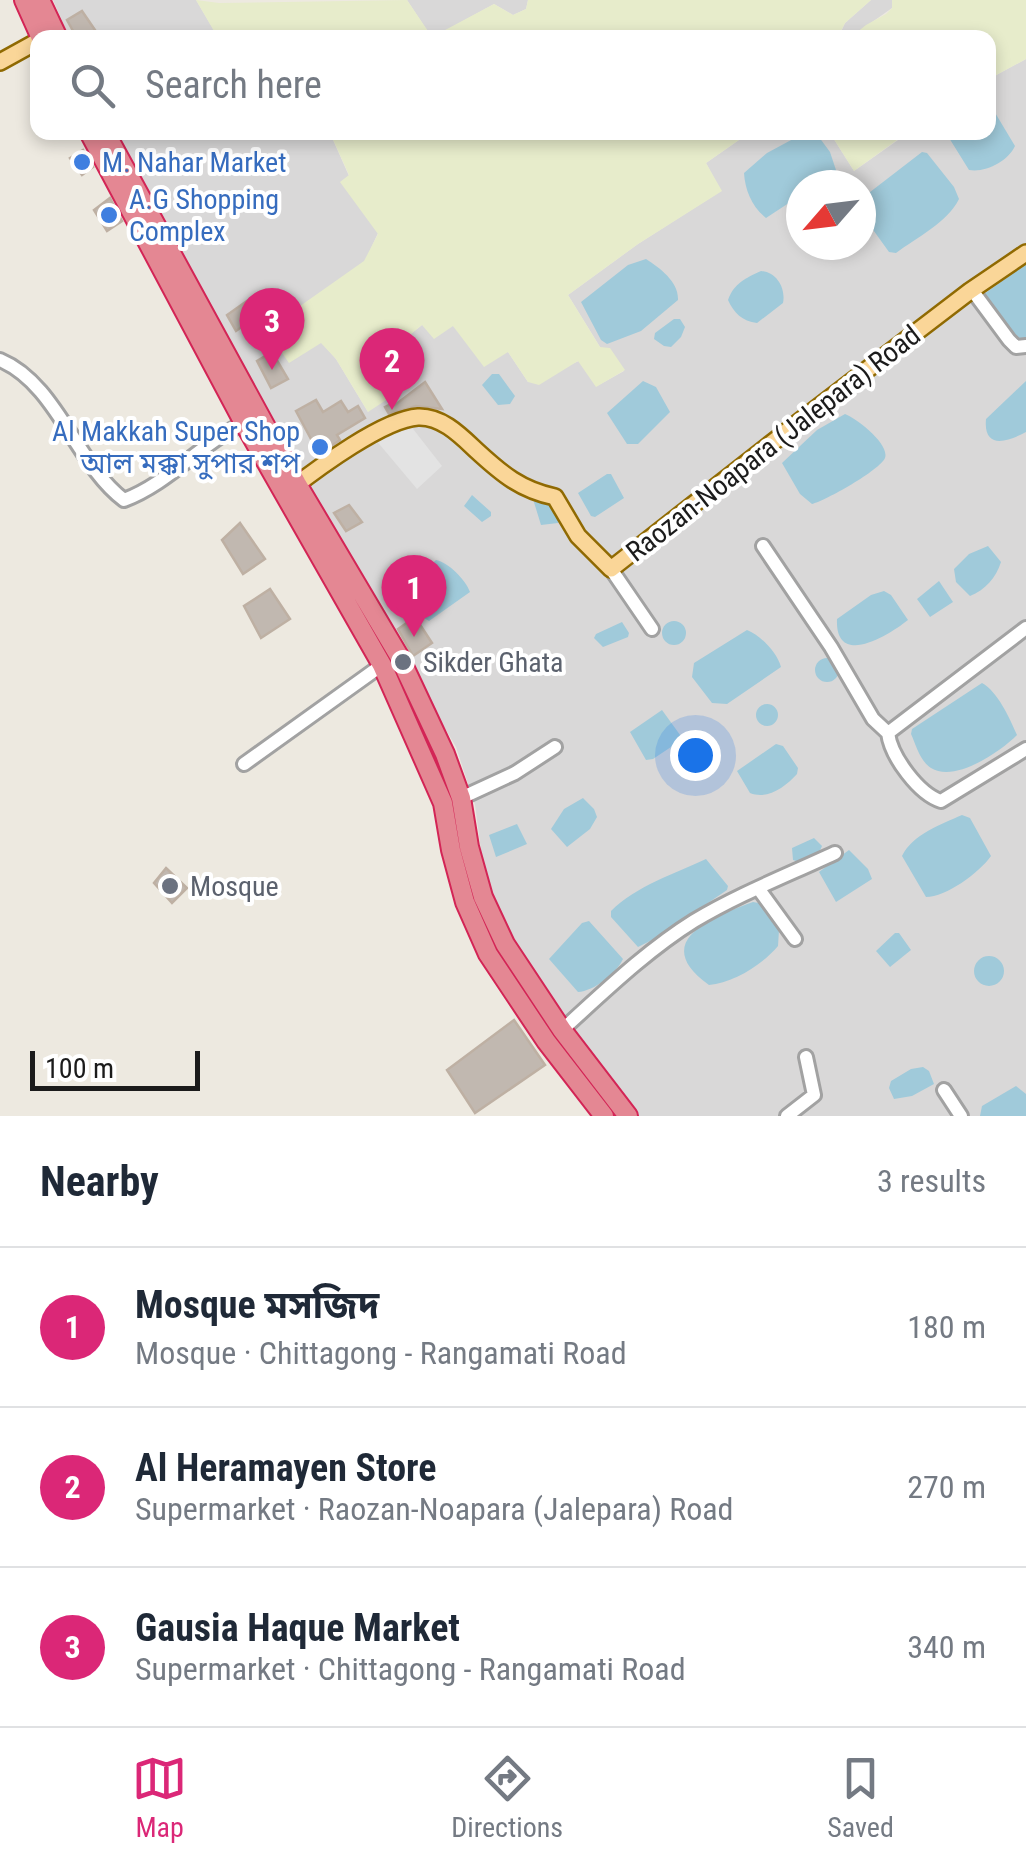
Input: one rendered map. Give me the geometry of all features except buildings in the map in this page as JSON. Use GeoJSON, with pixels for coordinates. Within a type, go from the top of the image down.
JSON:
{"type":"FeatureCollection","features":[{"type":"Feature","properties":{"kind":"highway"},"geometry":{"type":"LineString","coordinates":[[24,0],[35,30]]}},
{"type":"Feature","properties":{"kind":"highway"},"geometry":{"type":"LineString","coordinates":[[40,0],[54,30]]}},
{"type":"Feature","properties":{"kind":"highway"},"geometry":{"type":"LineString","coordinates":[[93,140],[244,423],[399,656],[461,798],[469,847],[492,920],[562,1030],[628,1116]]}},
{"type":"Feature","properties":{"kind":"highway"},"geometry":{"type":"LineString","coordinates":[[108,140],[382,665],[442,802],[451,850],[477,932],[546,1041],[604,1116]]}},
{"type":"Feature","properties":{"kind":"main road"},"geometry":{"type":"LineString","coordinates":[[0,62],[30,45]]}},
{"type":"Feature","properties":{"kind":"main road","name":"Raozan-Noapara (Jalepara) Road"},"geometry":{"type":"LineString","coordinates":[[290,489],[366,437],[388,427],[418,417],[445,423],[506,478],[531,492],[555,497],[578,536],[612,569],[972,290],[1026,253]]}},
{"type":"Feature","properties":{"kind":"street"},"geometry":{"type":"LineString","coordinates":[[972,290],[1009,340],[1016,347],[1026,346]]}},
{"type":"Feature","properties":{"kind":"street"},"geometry":{"type":"LineString","coordinates":[[3,364],[54,406],[81,452],[112,492],[124,500],[150,490],[225,432],[244,423]]}},
{"type":"Feature","properties":{"kind":"street"},"geometry":{"type":"LineString","coordinates":[[763,546],[872,719],[888,734],[912,778],[935,801],[941,802],[1026,749]]}},
{"type":"Feature","properties":{"kind":"street"},"geometry":{"type":"LineString","coordinates":[[612,569],[652,629]]}},
{"type":"Feature","properties":{"kind":"street"},"geometry":{"type":"LineString","coordinates":[[888,734],[1026,628]]}},
{"type":"Feature","properties":{"kind":"street"},"geometry":{"type":"LineString","coordinates":[[244,764],[382,665]]}},
{"type":"Feature","properties":{"kind":"street"},"geometry":{"type":"LineString","coordinates":[[461,798],[515,773],[555,746]]}},
{"type":"Feature","properties":{"kind":"street"},"geometry":{"type":"LineString","coordinates":[[562,1030],[632,966],[692,922],[834,853]]}},
{"type":"Feature","properties":{"kind":"street"},"geometry":{"type":"LineString","coordinates":[[758,888],[796,939]]}},
{"type":"Feature","properties":{"kind":"street"},"geometry":{"type":"LineString","coordinates":[[787,1116],[814,1095],[806,1056]]}},
{"type":"Feature","properties":{"kind":"street"},"geometry":{"type":"LineString","coordinates":[[944,1090],[961,1116]]}},
{"type":"Feature","properties":{"kind":"shaded area"},"geometry":{"type":"Polygon","coordinates":[[[53,0],[196,0],[214,30],[66,30],[53,0]]]}},
{"type":"Feature","properties":{"kind":"shaded area"},"geometry":{"type":"Polygon","coordinates":[[[407,0],[528,0],[526,9],[513,15],[494,4],[447,30],[427,30],[407,0]]]}},
{"type":"Feature","properties":{"kind":"shaded area"},"geometry":{"type":"Polygon","coordinates":[[[871,0],[892,0],[892,8],[861,30],[842,30],[871,0]]]}},
{"type":"Feature","properties":{"kind":"shaded area"},"geometry":{"type":"Polygon","coordinates":[[[1026,59],[1026,1116],[634,1116],[514,953],[486,888],[475,805],[456,747],[274,436],[218,318],[118,140],[333,140],[349,176],[341,182],[378,233],[365,261],[267,331],[321,342],[368,412],[394,347],[422,325],[453,326],[508,352],[528,382],[579,361],[597,386],[624,371],[600,347],[568,295],[721,191],[706,163],[739,140],[834,140],[853,170],[786,170],[786,260],[876,260],[876,170],[855,170],[898,140],[996,140],[996,75],[1026,59]]]}},
{"type":"Feature","properties":{"kind":"shaded area"},"geometry":{"type":"Polygon","coordinates":[[[410,425],[442,466],[417,489],[375,439],[410,425]]]}},
{"type":"Feature","properties":{"kind":"green space"},"geometry":{"type":"Polygon","coordinates":[[[196,0],[407,0],[427,30],[213,30],[196,0]]]}},
{"type":"Feature","properties":{"kind":"green space"},"geometry":{"type":"Polygon","coordinates":[[[528,0],[871,0],[842,30],[445,30],[494,4],[513,15],[526,9],[528,0]]]}},
{"type":"Feature","properties":{"kind":"green space"},"geometry":{"type":"Polygon","coordinates":[[[892,0],[1026,0],[1026,59],[996,75],[996,30],[860,30],[892,8],[892,0]]]}},
{"type":"Feature","properties":{"kind":"green space"},"geometry":{"type":"Polygon","coordinates":[[[333,140],[739,140],[706,163],[722,191],[638,244],[568,295],[600,347],[610,348],[625,370],[596,387],[578,361],[539,385],[528,382],[508,352],[484,367],[453,326],[434,339],[422,325],[395,347],[418,379],[368,412],[336,359],[321,343],[289,363],[266,330],[364,261],[378,234],[340,182],[349,175],[333,140]]]}},
{"type":"Feature","properties":{"kind":"green space"},"geometry":{"type":"Polygon","coordinates":[[[834,140],[897,140],[853,170],[834,140]]]}},
{"type":"Feature","properties":{"kind":"water"},"geometry":{"type":"Polygon","coordinates":[[[996,114],[1015,146],[996,165],[969,170],[950,140],[996,140],[996,114]]]}},
{"type":"Feature","properties":{"kind":"water"},"geometry":{"type":"Polygon","coordinates":[[[791,140],[821,140],[836,170],[786,170],[786,205],[766,218],[750,198],[744,173],[767,153],[791,140]]]}},
{"type":"Feature","properties":{"kind":"water"},"geometry":{"type":"Polygon","coordinates":[[[922,152],[927,153],[954,187],[959,199],[931,229],[896,253],[889,252],[876,234],[876,187],[922,152]]]}},
{"type":"Feature","properties":{"kind":"water"},"geometry":{"type":"Polygon","coordinates":[[[646,259],[672,281],[678,300],[641,331],[607,344],[581,302],[628,265],[646,259]]]}},
{"type":"Feature","properties":{"kind":"water"},"geometry":{"type":"Polygon","coordinates":[[[1026,264],[1026,340],[1014,338],[984,294],[1026,264]]]}},
{"type":"Feature","properties":{"kind":"water"},"geometry":{"type":"Polygon","coordinates":[[[761,271],[776,278],[784,298],[757,323],[739,316],[728,300],[737,285],[761,271]]]}},
{"type":"Feature","properties":{"kind":"water"},"geometry":{"type":"Polygon","coordinates":[[[680,319],[685,327],[671,347],[664,346],[654,339],[655,333],[680,319]]]}},
{"type":"Feature","properties":{"kind":"water"},"geometry":{"type":"Polygon","coordinates":[[[492,374],[499,374],[515,396],[510,404],[498,405],[482,385],[492,374]]]}},
{"type":"Feature","properties":{"kind":"water"},"geometry":{"type":"Polygon","coordinates":[[[643,381],[656,387],[670,412],[638,444],[627,444],[607,413],[643,381]]]}},
{"type":"Feature","properties":{"kind":"water"},"geometry":{"type":"Polygon","coordinates":[[[1026,381],[1026,432],[993,440],[986,429],[986,419],[1026,381]]]}},
{"type":"Feature","properties":{"kind":"water"},"geometry":{"type":"Polygon","coordinates":[[[845,414],[877,439],[885,458],[852,484],[812,504],[800,494],[782,463],[817,430],[845,414]]]}},
{"type":"Feature","properties":{"kind":"water"},"geometry":{"type":"Polygon","coordinates":[[[611,474],[624,498],[591,516],[578,493],[611,474]]]}},
{"type":"Feature","properties":{"kind":"water"},"geometry":{"type":"Polygon","coordinates":[[[472,495],[491,512],[482,522],[464,506],[472,495]]]}},
{"type":"Feature","properties":{"kind":"water"},"geometry":{"type":"Polygon","coordinates":[[[533,499],[547,502],[560,520],[558,523],[541,525],[533,499]]]}},
{"type":"Feature","properties":{"kind":"water"},"geometry":{"type":"Polygon","coordinates":[[[988,546],[1001,562],[989,583],[970,596],[956,582],[954,569],[969,554],[988,546]]]}},
{"type":"Feature","properties":{"kind":"water"},"geometry":{"type":"Polygon","coordinates":[[[436,560],[456,572],[470,592],[429,621],[416,613],[406,594],[409,585],[436,560]]]}},
{"type":"Feature","properties":{"kind":"water"},"geometry":{"type":"Polygon","coordinates":[[[939,581],[953,602],[930,617],[917,599],[939,581]]]}},
{"type":"Feature","properties":{"kind":"water"},"geometry":{"type":"Polygon","coordinates":[[[884,591],[908,620],[876,640],[853,645],[844,642],[837,619],[871,595],[884,591]]]}},
{"type":"Feature","properties":{"kind":"water"},"geometry":{"type":"Polygon","coordinates":[[[674,621],[686,633],[674,645],[662,633],[674,621]]]}},
{"type":"Feature","properties":{"kind":"water"},"geometry":{"type":"Polygon","coordinates":[[[622,622],[628,637],[603,647],[594,638],[596,634],[622,622]]]}},
{"type":"Feature","properties":{"kind":"water"},"geometry":{"type":"Polygon","coordinates":[[[747,630],[767,645],[781,667],[727,704],[712,703],[692,677],[694,663],[747,630]]]}},
{"type":"Feature","properties":{"kind":"water"},"geometry":{"type":"Polygon","coordinates":[[[827,658],[839,670],[827,682],[815,670],[827,658]]]}},
{"type":"Feature","properties":{"kind":"water"},"geometry":{"type":"Polygon","coordinates":[[[982,683],[998,699],[1017,735],[989,757],[964,769],[941,772],[931,768],[919,752],[912,729],[982,683]]]}},
{"type":"Feature","properties":{"kind":"water"},"geometry":{"type":"Polygon","coordinates":[[[767,704],[775,707],[775,723],[767,726],[759,723],[756,715],[759,707],[767,704]]]}},
{"type":"Feature","properties":{"kind":"water"},"geometry":{"type":"Polygon","coordinates":[[[662,710],[683,739],[646,760],[630,732],[662,710]]]}},
{"type":"Feature","properties":{"kind":"water"},"geometry":{"type":"Polygon","coordinates":[[[776,744],[783,746],[798,768],[797,774],[770,793],[750,793],[737,771],[776,744]]]}},
{"type":"Feature","properties":{"kind":"water"},"geometry":{"type":"Polygon","coordinates":[[[583,798],[597,817],[590,829],[567,847],[551,829],[564,809],[583,798]]]}},
{"type":"Feature","properties":{"kind":"water"},"geometry":{"type":"Polygon","coordinates":[[[962,815],[970,818],[991,856],[962,883],[926,897],[902,856],[920,836],[962,815]]]}},
{"type":"Feature","properties":{"kind":"water"},"geometry":{"type":"Polygon","coordinates":[[[517,824],[527,844],[496,857],[489,835],[517,824]]]}},
{"type":"Feature","properties":{"kind":"water"},"geometry":{"type":"Polygon","coordinates":[[[814,838],[822,846],[818,855],[802,863],[793,860],[792,848],[814,838]]]}},
{"type":"Feature","properties":{"kind":"water"},"geometry":{"type":"Polygon","coordinates":[[[849,850],[868,869],[872,879],[836,902],[819,872],[849,850]]]}},
{"type":"Feature","properties":{"kind":"water"},"geometry":{"type":"Polygon","coordinates":[[[706,859],[728,886],[727,890],[658,937],[638,947],[611,917],[611,911],[632,894],[706,859]]]}},
{"type":"Feature","properties":{"kind":"water"},"geometry":{"type":"Polygon","coordinates":[[[753,902],[764,904],[779,930],[778,946],[746,972],[709,985],[692,970],[685,956],[685,944],[705,924],[753,902]]]}},
{"type":"Feature","properties":{"kind":"water"},"geometry":{"type":"Polygon","coordinates":[[[589,921],[623,959],[604,981],[578,992],[549,959],[582,923],[589,921]]]}},
{"type":"Feature","properties":{"kind":"water"},"geometry":{"type":"Polygon","coordinates":[[[895,933],[911,950],[890,967],[876,951],[895,933]]]}},
{"type":"Feature","properties":{"kind":"water"},"geometry":{"type":"Polygon","coordinates":[[[989,956],[1000,960],[1004,971],[1000,982],[989,986],[978,982],[974,971],[978,960],[989,956]]]}},
{"type":"Feature","properties":{"kind":"water"},"geometry":{"type":"Polygon","coordinates":[[[923,1067],[934,1084],[912,1096],[894,1099],[889,1088],[891,1081],[923,1067]]]}},
{"type":"Feature","properties":{"kind":"water"},"geometry":{"type":"Polygon","coordinates":[[[1016,1086],[1026,1094],[1026,1116],[980,1116],[982,1106],[1016,1086]]]}},
{"type":"Feature","properties":{"kind":"place","name":"M. Nahar Market"},"geometry":{"type":"Point","coordinates":[82,162]}},
{"type":"Feature","properties":{"kind":"place","name":"A.G Shopping Complex"},"geometry":{"type":"Point","coordinates":[109,215]}},
{"type":"Feature","properties":{"kind":"place","name":"Gausia Haque Market"},"geometry":{"type":"Point","coordinates":[272,370]}},
{"type":"Feature","properties":{"kind":"place","name":"Al Heramayen Store"},"geometry":{"type":"Point","coordinates":[392,410]}},
{"type":"Feature","properties":{"kind":"place","name":"Al Makkah Super Shop আল মক্কা সুপার শপ"},"geometry":{"type":"Point","coordinates":[320,447]}},
{"type":"Feature","properties":{"kind":"place","name":"Mosque মসজিদ"},"geometry":{"type":"Point","coordinates":[414,637]}},
{"type":"Feature","properties":{"kind":"place","name":"Sikder Ghata"},"geometry":{"type":"Point","coordinates":[403,662]}},
{"type":"Feature","properties":{"kind":"place","name":"Mosque"},"geometry":{"type":"Point","coordinates":[170,886]}}]}
